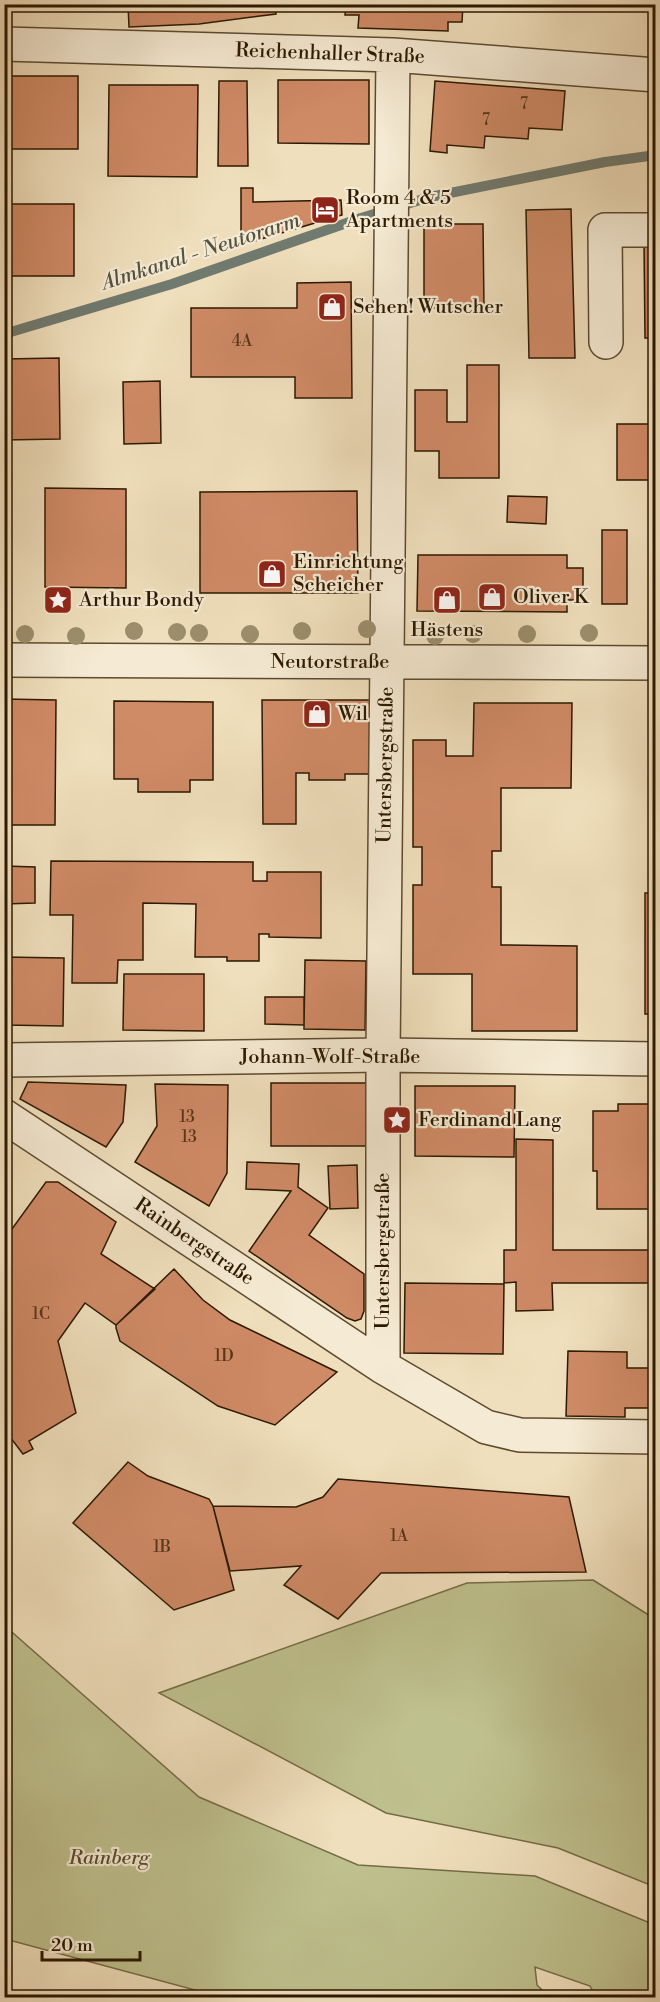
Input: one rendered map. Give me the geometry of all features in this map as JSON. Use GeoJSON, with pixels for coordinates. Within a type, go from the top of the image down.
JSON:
{"type":"FeatureCollection","features":[{"type":"Feature","properties":{"kind":"street","name":"Reichenhaller Straße"},"geometry":{"type":"LineString","coordinates":[[4,44],[393,55],[656,75]]}},
{"type":"Feature","properties":{"kind":"street","name":"Untersbergstraße"},"geometry":{"type":"LineString","coordinates":[[383,1367],[383,1055],[393,55]]}},
{"type":"Feature","properties":{"kind":"street"},"geometry":{"type":"LineString","coordinates":[[606,342],[605,230],[656,230]]}},
{"type":"Feature","properties":{"kind":"street","name":"Neutorstraße"},"geometry":{"type":"LineString","coordinates":[[4,660],[656,663]]}},
{"type":"Feature","properties":{"kind":"street","name":"Johann-Wolf-Straße"},"geometry":{"type":"LineString","coordinates":[[4,1060],[383,1055],[656,1059]]}},
{"type":"Feature","properties":{"kind":"street","name":"Rainbergstraße"},"geometry":{"type":"LineString","coordinates":[[4,1116],[383,1367],[486,1427],[520,1435],[656,1437]]}},
{"type":"Feature","properties":{"kind":"green space"},"geometry":{"type":"Polygon","coordinates":[[[593,1580],[655,1619],[655,1887],[558,1848],[386,1813],[159,1693],[467,1583],[593,1580]]]}},
{"type":"Feature","properties":{"kind":"green space","name":"Rainberg"},"geometry":{"type":"Polygon","coordinates":[[[5,1626],[199,1797],[358,1865],[535,1876],[655,1925],[655,1997],[596,1997],[590,1986],[535,1967],[537,1985],[549,1997],[221,1997],[5,1939],[5,1626]]]}},
{"type":"Feature","properties":{"kind":"building"},"geometry":{"type":"Polygon","coordinates":[[[128,4],[275,4],[276,14],[199,24],[129,27],[128,4]]]}},
{"type":"Feature","properties":{"kind":"building"},"geometry":{"type":"Polygon","coordinates":[[[346,4],[463,4],[462,22],[448,22],[448,31],[358,28],[359,15],[345,15],[346,4]]]}},
{"type":"Feature","properties":{"kind":"building"},"geometry":{"type":"Polygon","coordinates":[[[4,76],[78,76],[78,149],[4,149],[4,76]]]}},
{"type":"Feature","properties":{"kind":"building"},"geometry":{"type":"Polygon","coordinates":[[[278,80],[369,80],[369,144],[278,143],[278,80]]]}},
{"type":"Feature","properties":{"kind":"building"},"geometry":{"type":"Polygon","coordinates":[[[219,81],[247,81],[248,166],[218,166],[219,81]]]}},
{"type":"Feature","properties":{"kind":"building"},"geometry":{"type":"Polygon","coordinates":[[[435,81],[565,91],[562,130],[529,128],[528,139],[485,136],[484,148],[447,145],[447,153],[430,151],[435,81]]]}},
{"type":"Feature","properties":{"kind":"building"},"geometry":{"type":"Polygon","coordinates":[[[109,85],[198,85],[197,177],[108,176],[109,85]]]}},
{"type":"Feature","properties":{"kind":"building"},"geometry":{"type":"Polygon","coordinates":[[[241,188],[253,188],[253,202],[341,200],[342,215],[241,245],[241,188]]]}},
{"type":"Feature","properties":{"kind":"building"},"geometry":{"type":"Polygon","coordinates":[[[4,204],[74,204],[74,276],[4,276],[4,204]]]}},
{"type":"Feature","properties":{"kind":"building"},"geometry":{"type":"Polygon","coordinates":[[[571,209],[575,358],[529,358],[526,210],[571,209]]]}},
{"type":"Feature","properties":{"kind":"building"},"geometry":{"type":"Polygon","coordinates":[[[424,224],[483,224],[484,308],[424,308],[424,224]]]}},
{"type":"Feature","properties":{"kind":"building"},"geometry":{"type":"Polygon","coordinates":[[[656,243],[656,338],[645,338],[644,244],[656,243]]]}},
{"type":"Feature","properties":{"kind":"building"},"geometry":{"type":"Polygon","coordinates":[[[351,282],[352,398],[295,398],[295,377],[191,377],[191,308],[297,308],[297,283],[351,282]]]}},
{"type":"Feature","properties":{"kind":"building"},"geometry":{"type":"Polygon","coordinates":[[[59,358],[60,439],[4,440],[4,359],[59,358]]]}},
{"type":"Feature","properties":{"kind":"building"},"geometry":{"type":"Polygon","coordinates":[[[467,365],[499,365],[499,478],[439,478],[439,451],[415,451],[415,390],[447,390],[447,422],[467,422],[467,365]]]}},
{"type":"Feature","properties":{"kind":"building"},"geometry":{"type":"Polygon","coordinates":[[[160,381],[161,443],[124,444],[123,382],[160,381]]]}},
{"type":"Feature","properties":{"kind":"building"},"geometry":{"type":"Polygon","coordinates":[[[617,424],[656,424],[656,480],[617,480],[617,424]]]}},
{"type":"Feature","properties":{"kind":"building"},"geometry":{"type":"Polygon","coordinates":[[[45,488],[126,489],[126,588],[45,587],[45,488]]]}},
{"type":"Feature","properties":{"kind":"building"},"geometry":{"type":"Polygon","coordinates":[[[357,491],[358,593],[200,593],[200,492],[357,491]]]}},
{"type":"Feature","properties":{"kind":"building"},"geometry":{"type":"Polygon","coordinates":[[[508,496],[547,497],[546,524],[507,522],[508,496]]]}},
{"type":"Feature","properties":{"kind":"building"},"geometry":{"type":"Polygon","coordinates":[[[602,530],[627,530],[627,604],[602,604],[602,530]]]}},
{"type":"Feature","properties":{"kind":"building"},"geometry":{"type":"Polygon","coordinates":[[[418,555],[567,555],[567,568],[583,568],[583,600],[567,600],[567,612],[417,611],[418,555]]]}},
{"type":"Feature","properties":{"kind":"building"},"geometry":{"type":"Polygon","coordinates":[[[4,699],[56,700],[55,825],[4,825],[4,699]]]}},
{"type":"Feature","properties":{"kind":"building"},"geometry":{"type":"Polygon","coordinates":[[[262,700],[372,700],[372,774],[345,774],[345,780],[309,780],[309,773],[296,773],[296,824],[263,824],[262,700]]]}},
{"type":"Feature","properties":{"kind":"building"},"geometry":{"type":"Polygon","coordinates":[[[114,701],[213,702],[213,780],[190,780],[190,792],[138,792],[138,779],[114,779],[114,701]]]}},
{"type":"Feature","properties":{"kind":"building"},"geometry":{"type":"Polygon","coordinates":[[[474,703],[572,703],[571,788],[501,788],[501,851],[492,851],[492,887],[501,887],[501,945],[577,946],[577,1031],[472,1031],[472,974],[413,974],[413,885],[422,885],[422,847],[413,847],[413,740],[446,740],[446,756],[473,756],[474,703]]]}},
{"type":"Feature","properties":{"kind":"building"},"geometry":{"type":"Polygon","coordinates":[[[653,706],[656,706],[656,786],[652,786],[653,706]]]}},
{"type":"Feature","properties":{"kind":"building"},"geometry":{"type":"Polygon","coordinates":[[[51,861],[253,862],[253,881],[267,881],[267,872],[321,872],[321,938],[269,937],[269,934],[259,934],[259,961],[227,961],[227,957],[195,957],[196,904],[143,903],[143,960],[118,960],[117,983],[72,983],[73,915],[50,915],[51,861]]]}},
{"type":"Feature","properties":{"kind":"building"},"geometry":{"type":"Polygon","coordinates":[[[4,866],[35,867],[35,903],[4,904],[4,866]]]}},
{"type":"Feature","properties":{"kind":"building"},"geometry":{"type":"Polygon","coordinates":[[[645,893],[656,893],[656,1014],[645,1014],[645,893]]]}},
{"type":"Feature","properties":{"kind":"building"},"geometry":{"type":"Polygon","coordinates":[[[4,957],[64,958],[63,1026],[4,1025],[4,957]]]}},
{"type":"Feature","properties":{"kind":"building"},"geometry":{"type":"Polygon","coordinates":[[[305,960],[366,961],[365,1030],[304,1029],[305,960]]]}},
{"type":"Feature","properties":{"kind":"building"},"geometry":{"type":"Polygon","coordinates":[[[124,974],[204,974],[204,1031],[123,1030],[124,974]]]}},
{"type":"Feature","properties":{"kind":"building"},"geometry":{"type":"Polygon","coordinates":[[[265,997],[304,997],[304,1025],[265,1024],[265,997]]]}},
{"type":"Feature","properties":{"kind":"building"},"geometry":{"type":"Polygon","coordinates":[[[28,1082],[126,1085],[123,1122],[106,1147],[20,1099],[28,1082]]]}},
{"type":"Feature","properties":{"kind":"building"},"geometry":{"type":"Polygon","coordinates":[[[271,1083],[366,1083],[366,1146],[271,1146],[271,1083]]]}},
{"type":"Feature","properties":{"kind":"building"},"geometry":{"type":"Polygon","coordinates":[[[155,1084],[228,1085],[227,1173],[209,1206],[135,1162],[157,1126],[155,1084]]]}},
{"type":"Feature","properties":{"kind":"building"},"geometry":{"type":"Polygon","coordinates":[[[415,1086],[515,1086],[514,1157],[415,1156],[415,1086]]]}},
{"type":"Feature","properties":{"kind":"building"},"geometry":{"type":"Polygon","coordinates":[[[618,1104],[656,1104],[656,1209],[597,1209],[597,1171],[593,1171],[593,1111],[618,1111],[618,1104]]]}},
{"type":"Feature","properties":{"kind":"building"},"geometry":{"type":"Polygon","coordinates":[[[516,1139],[553,1140],[553,1250],[656,1250],[656,1283],[552,1283],[553,1310],[516,1311],[516,1282],[504,1283],[504,1250],[516,1250],[516,1139]]]}},
{"type":"Feature","properties":{"kind":"building"},"geometry":{"type":"Polygon","coordinates":[[[247,1162],[299,1164],[298,1187],[328,1208],[309,1235],[364,1274],[364,1311],[361,1319],[355,1321],[347,1318],[249,1251],[291,1191],[246,1189],[247,1162]]]}},
{"type":"Feature","properties":{"kind":"building"},"geometry":{"type":"Polygon","coordinates":[[[357,1165],[358,1208],[330,1209],[328,1166],[357,1165]]]}},
{"type":"Feature","properties":{"kind":"building"},"geometry":{"type":"Polygon","coordinates":[[[46,1182],[58,1182],[116,1222],[101,1254],[155,1289],[116,1325],[85,1303],[58,1341],[76,1413],[29,1441],[33,1449],[23,1454],[4,1429],[4,1240],[46,1182]]]}},
{"type":"Feature","properties":{"kind":"building"},"geometry":{"type":"Polygon","coordinates":[[[174,1269],[203,1300],[230,1320],[337,1372],[275,1425],[218,1406],[120,1341],[116,1325],[174,1269]]]}},
{"type":"Feature","properties":{"kind":"building"},"geometry":{"type":"Polygon","coordinates":[[[405,1283],[504,1284],[503,1354],[404,1353],[405,1283]]]}},
{"type":"Feature","properties":{"kind":"building"},"geometry":{"type":"Polygon","coordinates":[[[568,1351],[627,1352],[627,1368],[656,1368],[656,1408],[625,1408],[625,1417],[566,1416],[568,1351]]]}},
{"type":"Feature","properties":{"kind":"building"},"geometry":{"type":"Polygon","coordinates":[[[128,1462],[148,1476],[209,1499],[213,1506],[234,1590],[174,1610],[73,1523],[128,1462]]]}},
{"type":"Feature","properties":{"kind":"building"},"geometry":{"type":"Polygon","coordinates":[[[338,1479],[569,1497],[586,1572],[381,1573],[338,1619],[284,1585],[301,1566],[230,1571],[213,1506],[296,1507],[323,1497],[338,1479]]]}},
{"type":"Feature","properties":{"kind":"waterway","name":"Almkanal - Neutorarm"},"geometry":{"type":"LineString","coordinates":[[4,334],[172,284],[361,218],[430,197],[605,162],[656,155]]}},
{"type":"Feature","properties":{"kind":"place","name":"Room 4 & 5 Apartments"},"geometry":{"type":"Point","coordinates":[325,210]}},
{"type":"Feature","properties":{"kind":"place","name":"Sehen! Wutscher"},"geometry":{"type":"Point","coordinates":[332,307]}},
{"type":"Feature","properties":{"kind":"place","name":"Einrichtung Scheicher"},"geometry":{"type":"Point","coordinates":[272,574]}},
{"type":"Feature","properties":{"kind":"place","name":"Oliver K"},"geometry":{"type":"Point","coordinates":[492,597]}},
{"type":"Feature","properties":{"kind":"place","name":"Arthur Bondy"},"geometry":{"type":"Point","coordinates":[58,600]}},
{"type":"Feature","properties":{"kind":"place","name":"Hästens"},"geometry":{"type":"Point","coordinates":[447,600]}},
{"type":"Feature","properties":{"kind":"place","name":"Wil"},"geometry":{"type":"Point","coordinates":[317,714]}},
{"type":"Feature","properties":{"kind":"place","name":"Ferdinand Lang"},"geometry":{"type":"Point","coordinates":[397,1120]}}]}
